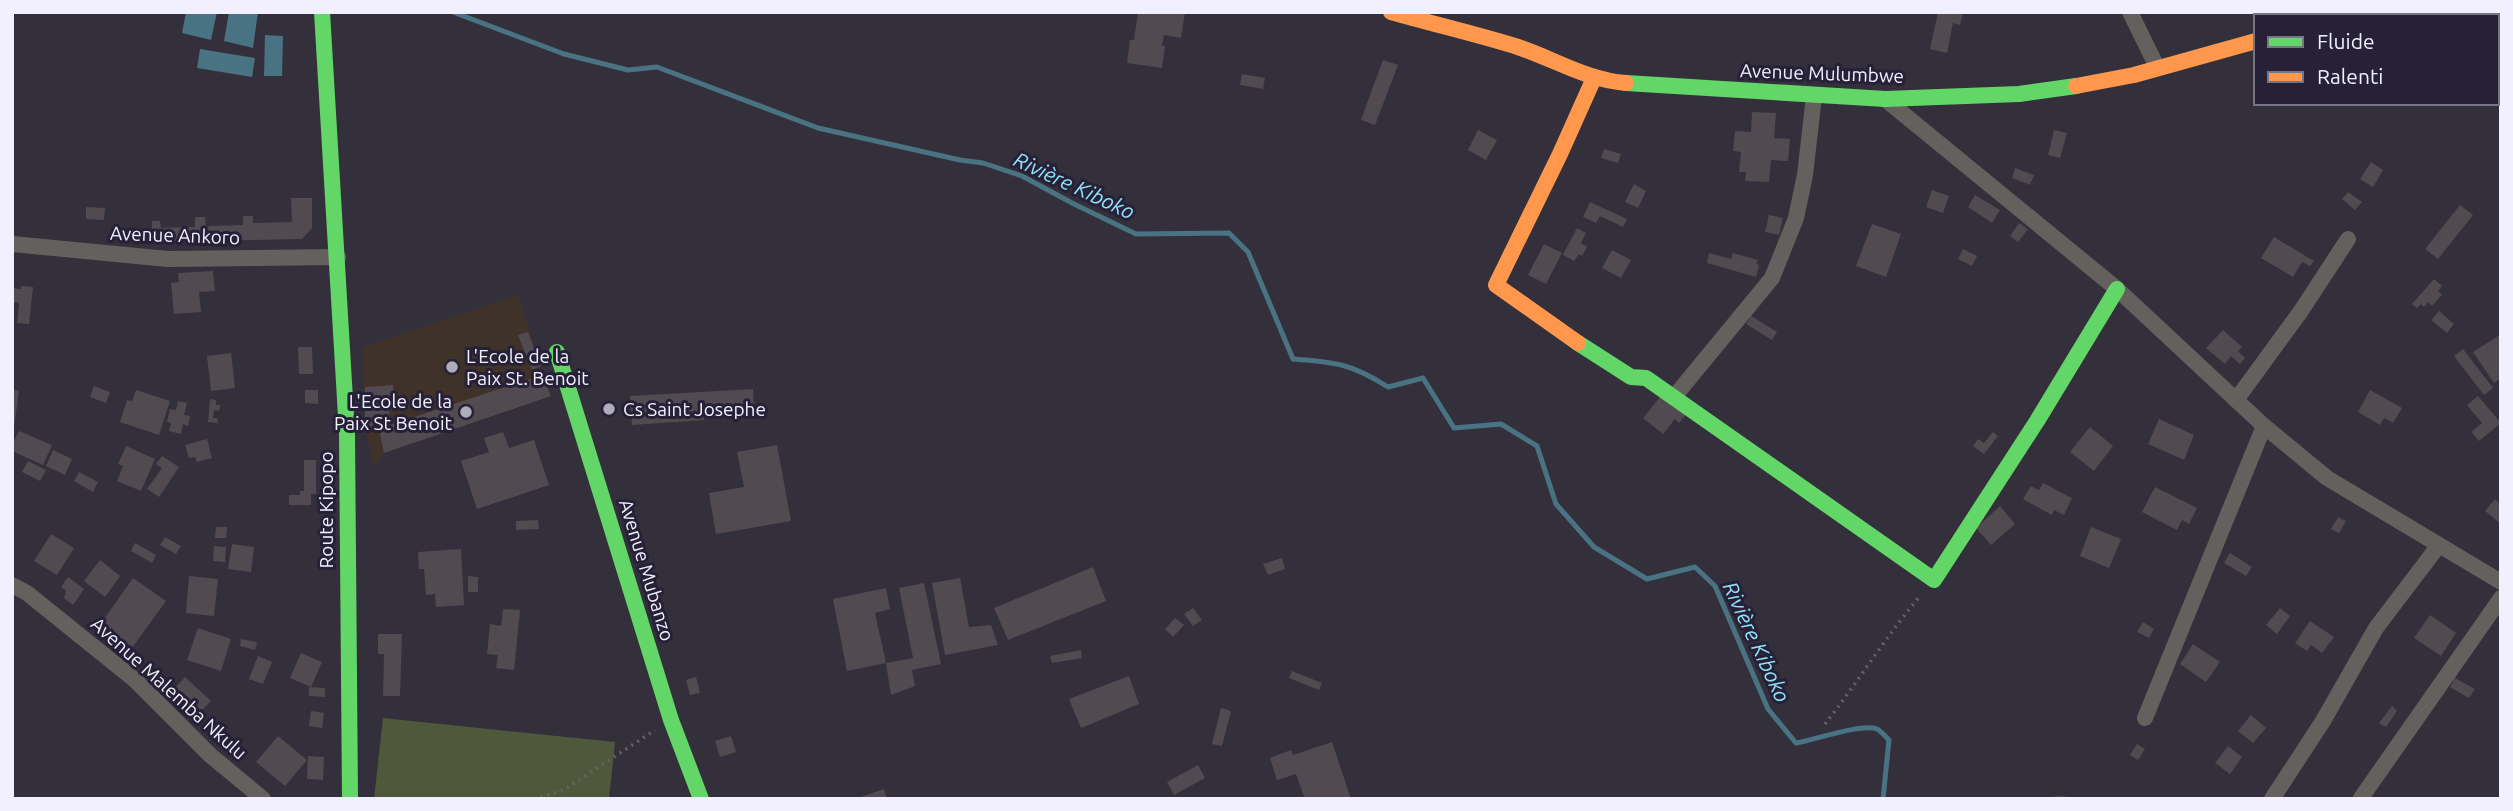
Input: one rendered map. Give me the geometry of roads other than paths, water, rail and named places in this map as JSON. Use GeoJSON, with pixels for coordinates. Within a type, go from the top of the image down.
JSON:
{"type":"FeatureCollection","features":[{"type":"Feature","properties":{"kind":"street","name":"Route Kipopo"},"geometry":{"type":"LineString","coordinates":[[322,12],[347,433],[350,799]]}},
{"type":"Feature","properties":{"kind":"street","name":"Avenue Mulumbwe"},"geometry":{"type":"LineString","coordinates":[[1391,12],[1520,48],[1594,78],[1635,85],[1885,99],[1992,96],[2049,91],[2086,85],[2254,42]]}},
{"type":"Feature","properties":{"kind":"street"},"geometry":{"type":"LineString","coordinates":[[2130,12],[2157,67]]}},
{"type":"Feature","properties":{"kind":"street"},"geometry":{"type":"LineString","coordinates":[[1594,78],[1496,285],[1606,363],[1632,377],[1646,378],[1934,580],[2037,421],[2117,289]]}},
{"type":"Feature","properties":{"kind":"street"},"geometry":{"type":"LineString","coordinates":[[1674,397],[1772,278],[1796,218],[1805,175],[1814,96]]}},
{"type":"Feature","properties":{"kind":"street"},"geometry":{"type":"LineString","coordinates":[[1885,99],[2117,289],[2264,426],[2327,478],[2501,582]]}},
{"type":"Feature","properties":{"kind":"street"},"geometry":{"type":"LineString","coordinates":[[2236,400],[2301,311],[2348,239]]}},
{"type":"Feature","properties":{"kind":"street","name":"Avenue Ankoro"},"geometry":{"type":"LineString","coordinates":[[12,244],[168,259],[338,257]]}},
{"type":"Feature","properties":{"kind":"street","name":"Avenue Mubanzo"},"geometry":{"type":"LineString","coordinates":[[557,352],[671,720],[701,799]]}},
{"type":"Feature","properties":{"kind":"street"},"geometry":{"type":"LineString","coordinates":[[2145,718],[2264,426]]}},
{"type":"Feature","properties":{"kind":"street"},"geometry":{"type":"LineString","coordinates":[[2272,799],[2323,720],[2376,628],[2439,545]]}},
{"type":"Feature","properties":{"kind":"street","name":"Avenue Malemba Nkulu"},"geometry":{"type":"LineString","coordinates":[[12,585],[27,593],[135,680],[210,755],[263,799]]}},
{"type":"Feature","properties":{"kind":"street"},"geometry":{"type":"LineString","coordinates":[[2361,798],[2501,598]]}},
{"type":"Feature","properties":{"kind":"water"},"geometry":{"type":"Polygon","coordinates":[[[186,12],[217,12],[211,40],[182,33],[186,12]]]}},
{"type":"Feature","properties":{"kind":"water"},"geometry":{"type":"Polygon","coordinates":[[[229,12],[258,12],[253,48],[224,41],[229,12]]]}},
{"type":"Feature","properties":{"kind":"water"},"geometry":{"type":"Polygon","coordinates":[[[265,35],[283,36],[282,76],[264,76],[265,35]]]}},
{"type":"Feature","properties":{"kind":"water"},"geometry":{"type":"Polygon","coordinates":[[[200,49],[255,58],[252,77],[197,68],[200,49]]]}},
{"type":"Feature","properties":{"kind":"waterway","name":"Rivière Kiboko"},"geometry":{"type":"LineString","coordinates":[[453,12],[564,54],[628,70],[657,67],[818,128],[983,163],[1022,176],[1136,234],[1229,233],[1248,252],[1293,359],[1343,366],[1364,373],[1388,387],[1423,378],[1454,428],[1501,424],[1537,446],[1556,504],[1594,547],[1647,579],[1695,567],[1715,586],[1768,709],[1796,743],[1861,728],[1877,729],[1889,740],[1883,799]]}},
{"type":"Feature","properties":{"kind":"waterway","name":"Rivière Kiboko"},"geometry":{"type":"LineString","coordinates":[[2056,799],[2064,799]]}},
{"type":"Feature","properties":{"kind":"place","name":"L'Ecole de la Paix St. Benoit"},"geometry":{"type":"Point","coordinates":[452,367]}},
{"type":"Feature","properties":{"kind":"place","name":"Cs Saint Josephe"},"geometry":{"type":"Point","coordinates":[609,409]}},
{"type":"Feature","properties":{"kind":"place","name":"L'Ecole de la Paix St Benoit"},"geometry":{"type":"Point","coordinates":[466,412]}}]}
